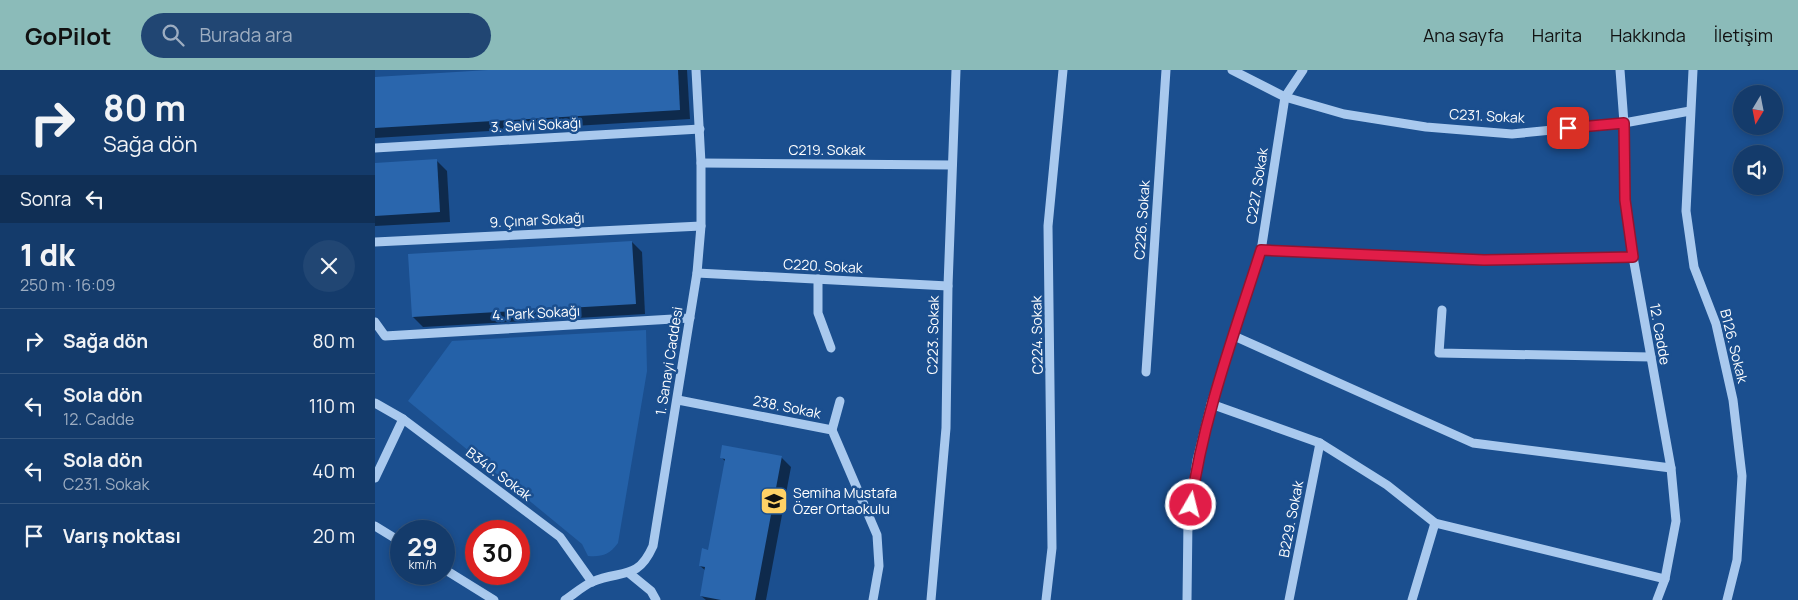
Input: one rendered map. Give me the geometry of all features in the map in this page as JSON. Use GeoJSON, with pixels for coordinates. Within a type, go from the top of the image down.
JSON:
{"type":"FeatureCollection","features":[{"type":"Feature","properties":{"kind":"street","name":"1. Sanayi Caddesi"},"geometry":{"type":"LineString","coordinates":[[565,600],[591,582],[629,572],[645,564],[653,546],[697,273],[701,226],[701,163],[695,70]]}},
{"type":"Feature","properties":{"kind":"street","name":"C223. Sokak"},"geometry":{"type":"LineString","coordinates":[[931,600],[945,428],[956,70]]}},
{"type":"Feature","properties":{"kind":"street","name":"C224. Sokak"},"geometry":{"type":"LineString","coordinates":[[1046,600],[1052,548],[1048,226],[1063,70]]}},
{"type":"Feature","properties":{"kind":"street","name":"C226. Sokak"},"geometry":{"type":"LineString","coordinates":[[1147,372],[1166,70]]}},
{"type":"Feature","properties":{"kind":"street","name":"C231. Sokak"},"geometry":{"type":"LineString","coordinates":[[1232,70],[1285,97],[1344,114],[1426,127],[1511,134],[1624,123],[1690,111]]}},
{"type":"Feature","properties":{"kind":"street"},"geometry":{"type":"LineString","coordinates":[[1285,97],[1303,70]]}},
{"type":"Feature","properties":{"kind":"street","name":"12. Cadde"},"geometry":{"type":"LineString","coordinates":[[1620,70],[1624,123],[1625,200],[1633,257],[1671,468],[1676,521],[1665,579],[1657,600]]}},
{"type":"Feature","properties":{"kind":"street","name":"B126. Sokak"},"geometry":{"type":"LineString","coordinates":[[1693,70],[1686,211],[1694,267],[1716,324],[1733,400],[1742,476],[1737,560],[1727,600]]}},
{"type":"Feature","properties":{"kind":"street","name":"C227. Sokak"},"geometry":{"type":"LineString","coordinates":[[1187,600],[1189,520],[1197,460],[1211,404],[1261,250],[1285,97]]}},
{"type":"Feature","properties":{"kind":"street","name":"3. Selvi Sokağı"},"geometry":{"type":"LineString","coordinates":[[375,148],[699,128]]}},
{"type":"Feature","properties":{"kind":"street","name":"C219. Sokak"},"geometry":{"type":"LineString","coordinates":[[701,163],[952,165]]}},
{"type":"Feature","properties":{"kind":"street","name":"9. Çınar Sokağı"},"geometry":{"type":"LineString","coordinates":[[375,242],[701,226]]}},
{"type":"Feature","properties":{"kind":"street"},"geometry":{"type":"LineString","coordinates":[[1261,250],[1484,260],[1633,257]]}},
{"type":"Feature","properties":{"kind":"street","name":"C220. Sokak"},"geometry":{"type":"LineString","coordinates":[[697,273],[948,286]]}},
{"type":"Feature","properties":{"kind":"street"},"geometry":{"type":"LineString","coordinates":[[818,280],[818,313],[831,348]]}},
{"type":"Feature","properties":{"kind":"street"},"geometry":{"type":"LineString","coordinates":[[1442,310],[1439,353],[1651,358]]}},
{"type":"Feature","properties":{"kind":"street","name":"4. Park Sokağı"},"geometry":{"type":"LineString","coordinates":[[375,322],[385,336],[690,318]]}},
{"type":"Feature","properties":{"kind":"street"},"geometry":{"type":"LineString","coordinates":[[1234,336],[1473,443],[1671,468]]}},
{"type":"Feature","properties":{"kind":"street","name":"238. Sokak"},"geometry":{"type":"LineString","coordinates":[[678,400],[832,430],[877,536],[879,566],[873,600]]}},
{"type":"Feature","properties":{"kind":"street"},"geometry":{"type":"LineString","coordinates":[[832,430],[840,401]]}},
{"type":"Feature","properties":{"kind":"street","name":"B340. Sokak"},"geometry":{"type":"LineString","coordinates":[[375,403],[403,419],[560,537],[591,582]]}},
{"type":"Feature","properties":{"kind":"street"},"geometry":{"type":"LineString","coordinates":[[1211,404],[1320,444],[1387,485],[1435,523],[1665,579]]}},
{"type":"Feature","properties":{"kind":"street"},"geometry":{"type":"LineString","coordinates":[[375,478],[403,419]]}},
{"type":"Feature","properties":{"kind":"street","name":"B229. Sokak"},"geometry":{"type":"LineString","coordinates":[[1289,600],[1320,444]]}},
{"type":"Feature","properties":{"kind":"street"},"geometry":{"type":"LineString","coordinates":[[1412,600],[1435,523]]}},
{"type":"Feature","properties":{"kind":"street"},"geometry":{"type":"LineString","coordinates":[[375,526],[390,535]]}},
{"type":"Feature","properties":{"kind":"street"},"geometry":{"type":"LineString","coordinates":[[629,572],[651,591],[656,600]]}},
{"type":"Feature","properties":{"kind":"street"},"geometry":{"type":"LineString","coordinates":[[455,576],[494,600]]}},
{"type":"Feature","properties":{"kind":"shaded area"},"geometry":{"type":"Polygon","coordinates":[[[646,330],[647,371],[618,543],[608,553],[588,556],[582,544],[408,401],[452,341],[646,330]]]}},
{"type":"Feature","properties":{"kind":"building"},"geometry":{"type":"Polygon","coordinates":[[[488,70],[678,70],[680,110],[375,128],[375,77],[488,70]]]}},
{"type":"Feature","properties":{"kind":"building"},"geometry":{"type":"Polygon","coordinates":[[[437,159],[440,212],[375,216],[375,163],[437,159]]]}},
{"type":"Feature","properties":{"kind":"building"},"geometry":{"type":"Polygon","coordinates":[[[632,241],[636,304],[412,317],[408,254],[632,241]]]}},
{"type":"Feature","properties":{"kind":"building"},"geometry":{"type":"Polygon","coordinates":[[[722,445],[782,456],[755,600],[721,600],[700,596],[705,567],[699,566],[702,548],[708,550],[725,459],[720,458],[722,445]]]}},
{"type":"Feature","properties":{"kind":"place","name":"Semiha Mustafa Özer Ortaokulu"},"geometry":{"type":"Point","coordinates":[774,501]}},
{"type":"Feature","properties":{"kind":"route"},"geometry":{"type":"LineString","coordinates":[[1191,505],[1197,460],[1211,404],[1261,250],[1484,260],[1633,257],[1625,200],[1624,123],[1568,128]]}}]}
